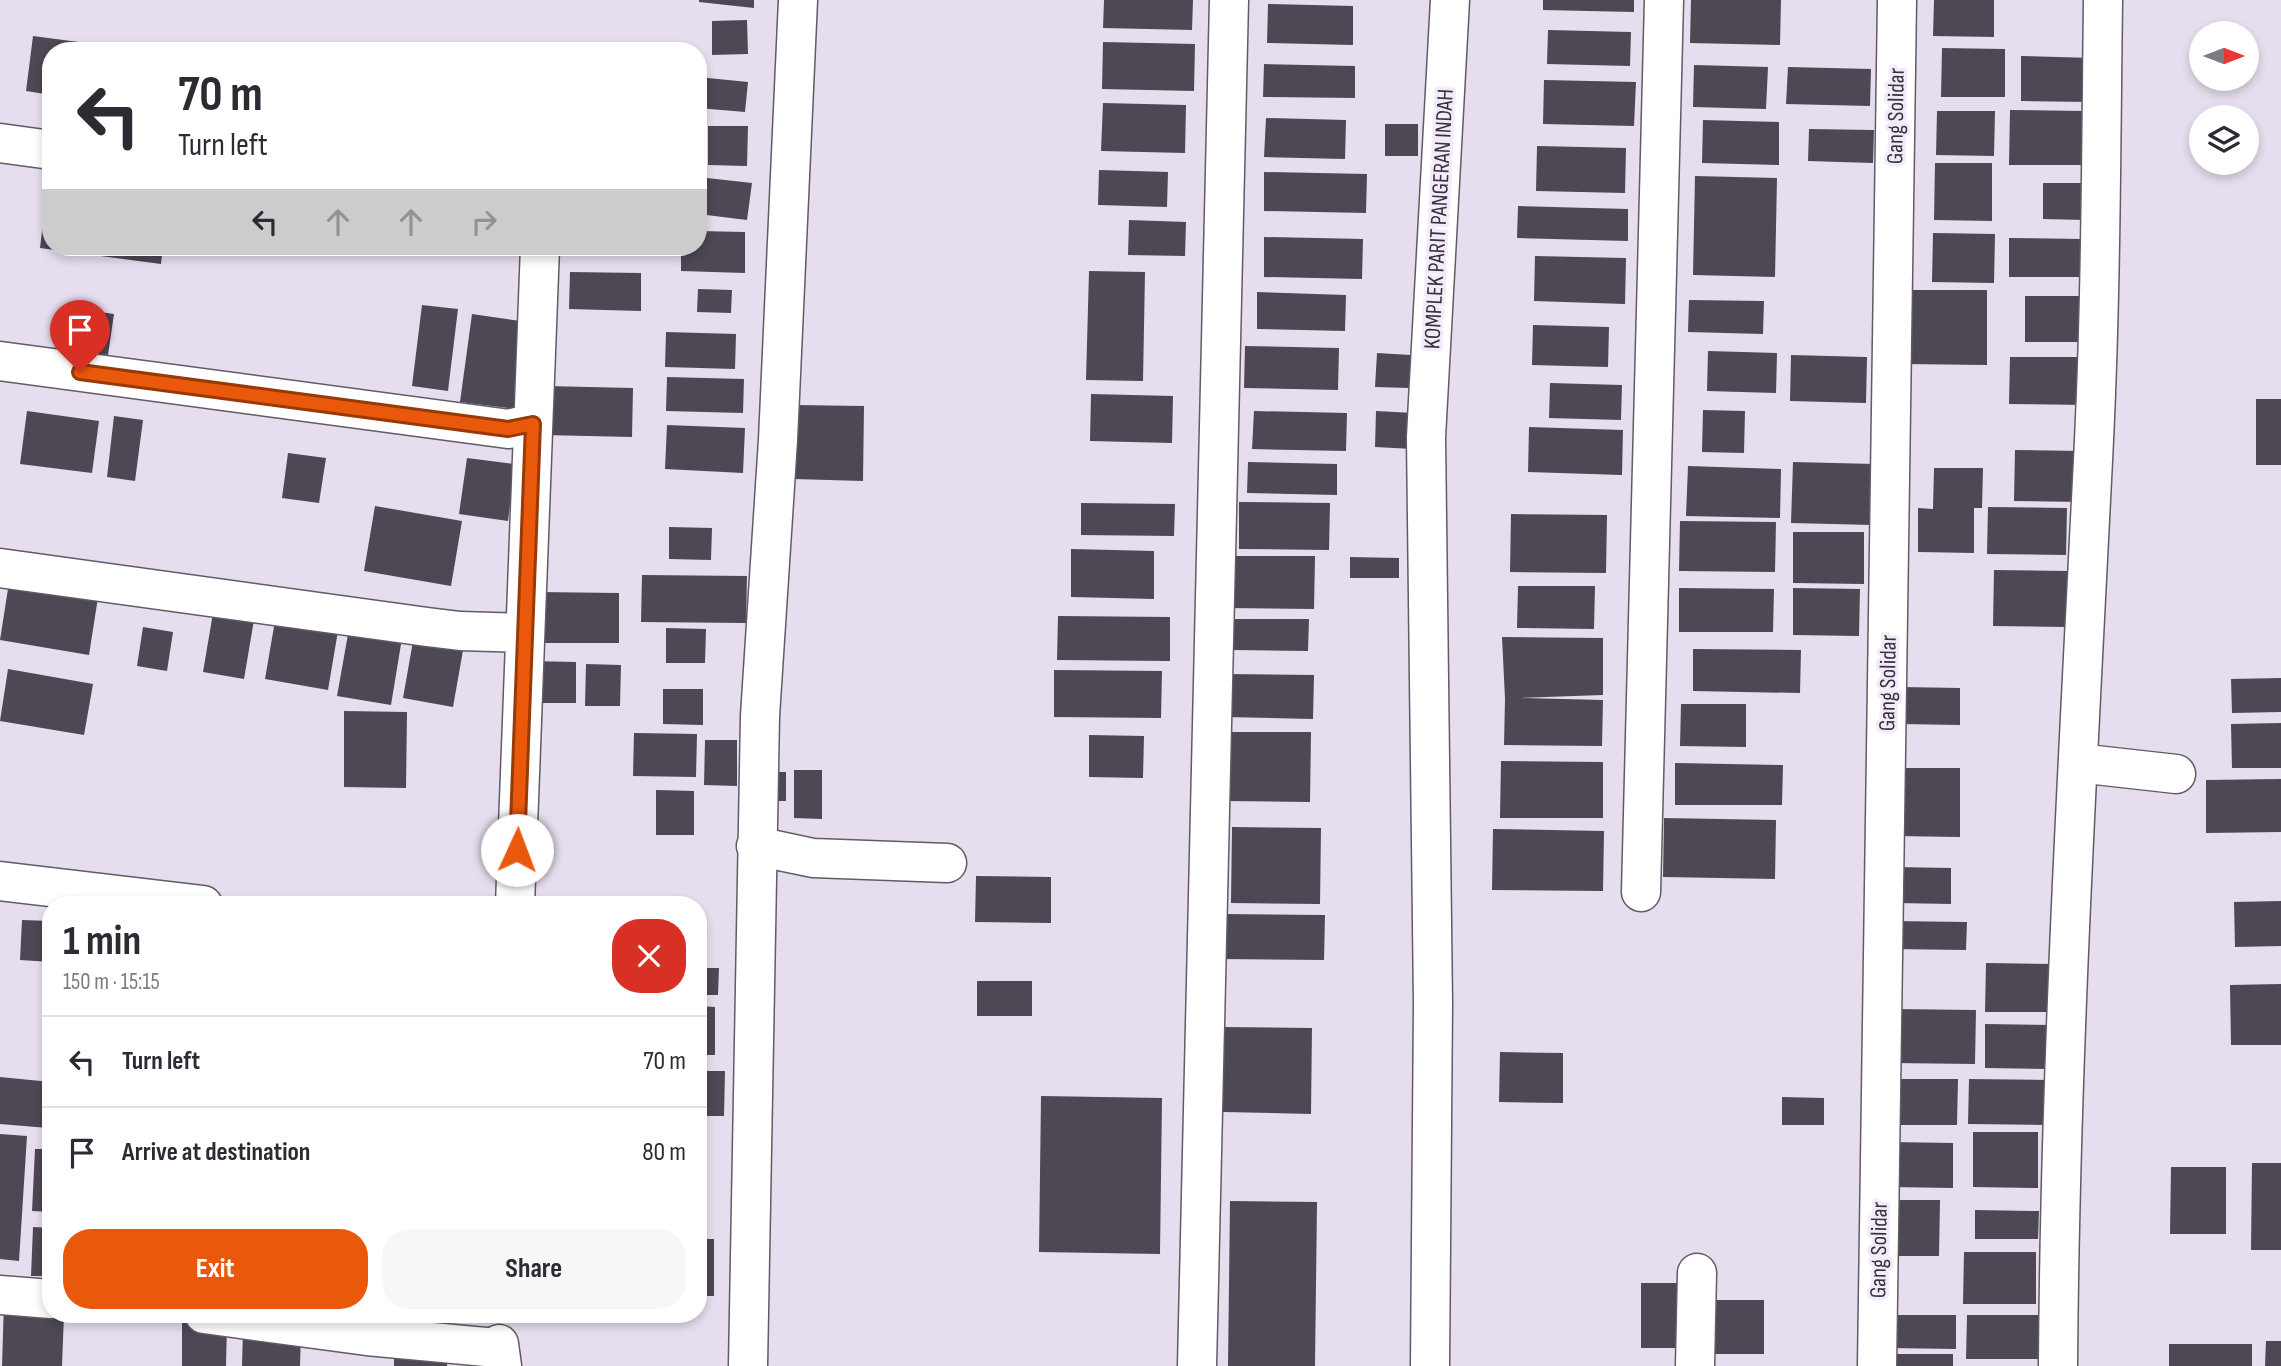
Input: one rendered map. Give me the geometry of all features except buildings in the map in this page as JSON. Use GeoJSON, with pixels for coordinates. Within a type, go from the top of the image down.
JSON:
{"type":"FeatureCollection","features":[{"type":"Feature","properties":{"kind":"street"},"geometry":{"type":"LineString","coordinates":[[748,1366],[760,716],[778,440],[798,0]]}},
{"type":"Feature","properties":{"kind":"street"},"geometry":{"type":"LineString","coordinates":[[1197,1366],[1229,0]]}},
{"type":"Feature","properties":{"kind":"street","name":"KOMPLEK PARIT PANGERAN INDAH"},"geometry":{"type":"LineString","coordinates":[[1430,1366],[1433,1003],[1426,437],[1450,0]]}},
{"type":"Feature","properties":{"kind":"street"},"geometry":{"type":"LineString","coordinates":[[1641,892],[1664,0]]}},
{"type":"Feature","properties":{"kind":"street","name":"Gang Solidar"},"geometry":{"type":"LineString","coordinates":[[1877,1366],[1897,0]]}},
{"type":"Feature","properties":{"kind":"street"},"geometry":{"type":"LineString","coordinates":[[2058,1366],[2059,1240],[2078,763],[2094,458],[2100,261],[2103,0]]}},
{"type":"Feature","properties":{"kind":"street"},"geometry":{"type":"LineString","coordinates":[[0,144],[42,149]]}},
{"type":"Feature","properties":{"kind":"street"},"geometry":{"type":"LineString","coordinates":[[515,896],[540,256]]}},
{"type":"Feature","properties":{"kind":"street"},"geometry":{"type":"LineString","coordinates":[[0,361],[508,429],[533,424]]}},
{"type":"Feature","properties":{"kind":"street"},"geometry":{"type":"LineString","coordinates":[[0,568],[438,628],[526,633]]}},
{"type":"Feature","properties":{"kind":"street"},"geometry":{"type":"LineString","coordinates":[[2078,763],[2176,774]]}},
{"type":"Feature","properties":{"kind":"street"},"geometry":{"type":"LineString","coordinates":[[756,846],[813,858],[947,863]]}},
{"type":"Feature","properties":{"kind":"street"},"geometry":{"type":"LineString","coordinates":[[0,881],[127,896]]}},
{"type":"Feature","properties":{"kind":"street"},"geometry":{"type":"LineString","coordinates":[[1695,1366],[1697,1273]]}},
{"type":"Feature","properties":{"kind":"street"},"geometry":{"type":"LineString","coordinates":[[0,1295],[42,1299]]}},
{"type":"Feature","properties":{"kind":"street"},"geometry":{"type":"LineString","coordinates":[[271,1323],[367,1336],[496,1348],[500,1341]]}},
{"type":"Feature","properties":{"kind":"route"},"geometry":{"type":"LineString","coordinates":[[80,372],[508,429],[533,424],[517,850]]}}]}
